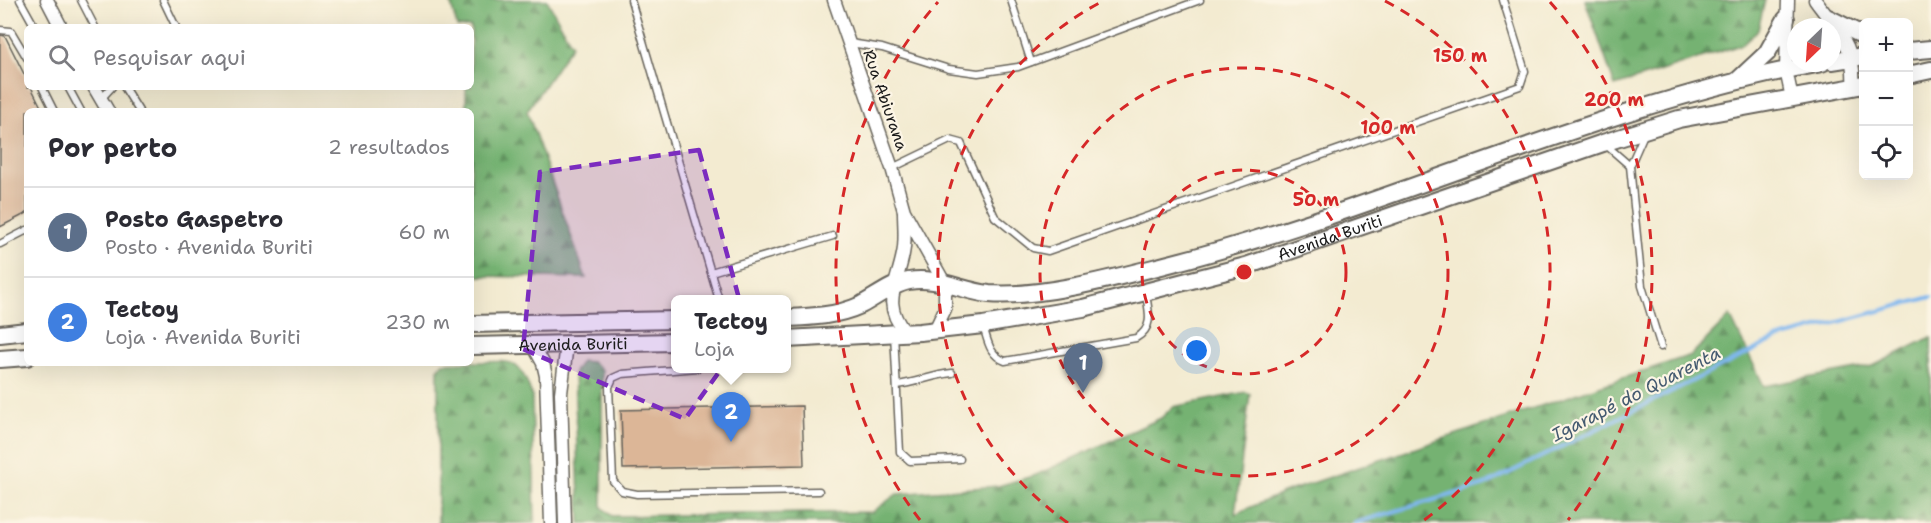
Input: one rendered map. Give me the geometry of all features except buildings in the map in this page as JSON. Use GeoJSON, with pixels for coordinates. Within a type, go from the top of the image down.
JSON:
{"type":"FeatureCollection","features":[{"type":"Feature","properties":{"kind":"main road"},"geometry":{"type":"LineString","coordinates":[[1736,82],[1767,53],[1786,19]]}},
{"type":"Feature","properties":{"kind":"main road"},"geometry":{"type":"LineString","coordinates":[[1841,25],[1859,34]]}},
{"type":"Feature","properties":{"kind":"main road"},"geometry":{"type":"LineString","coordinates":[[1841,60],[1858,57]]}},
{"type":"Feature","properties":{"kind":"main road","name":"Avenida Buriti"},"geometry":{"type":"LineString","coordinates":[[791,318],[835,314],[858,306],[906,281],[926,280],[988,294],[1010,294],[1072,286],[1165,265],[1292,229],[1624,115],[1785,70]]}},
{"type":"Feature","properties":{"kind":"main road"},"geometry":{"type":"LineString","coordinates":[[1913,74],[1931,70]]}},
{"type":"Feature","properties":{"kind":"main road","name":"Avenida Buriti"},"geometry":{"type":"LineString","coordinates":[[791,340],[983,326],[1083,308],[1246,266],[1646,129],[1738,106],[1858,86]]}},
{"type":"Feature","properties":{"kind":"main road","name":"Avenida Buriti"},"geometry":{"type":"LineString","coordinates":[[474,324],[671,320]]}},
{"type":"Feature","properties":{"kind":"main road"},"geometry":{"type":"LineString","coordinates":[[0,334],[24,331]]}},
{"type":"Feature","properties":{"kind":"main road","name":"Avenida Buriti"},"geometry":{"type":"LineString","coordinates":[[474,346],[671,342]]}},
{"type":"Feature","properties":{"kind":"main road"},"geometry":{"type":"LineString","coordinates":[[0,359],[24,357]]}},
{"type":"Feature","properties":{"kind":"street"},"geometry":{"type":"LineString","coordinates":[[46,0],[59,24]]}},
{"type":"Feature","properties":{"kind":"street","name":"Rua Abiurana"},"geometry":{"type":"LineString","coordinates":[[834,0],[892,168],[904,211],[945,284]]}},
{"type":"Feature","properties":{"kind":"street"},"geometry":{"type":"LineString","coordinates":[[1788,0],[1785,70],[1792,98]]}},
{"type":"Feature","properties":{"kind":"street"},"geometry":{"type":"LineString","coordinates":[[1815,0],[1828,18]]}},
{"type":"Feature","properties":{"kind":"street"},"geometry":{"type":"LineString","coordinates":[[1841,35],[1858,57],[1858,86]]}},
{"type":"Feature","properties":{"kind":"street"},"geometry":{"type":"LineString","coordinates":[[96,90],[106,108]]}},
{"type":"Feature","properties":{"kind":"street","name":"Rua Abiurana"},"geometry":{"type":"LineString","coordinates":[[899,333],[891,310],[894,286],[904,252],[904,211]]}},
{"type":"Feature","properties":{"kind":"street"},"geometry":{"type":"LineString","coordinates":[[935,330],[945,309],[945,284]]}},
{"type":"Feature","properties":{"kind":"street"},"geometry":{"type":"LineString","coordinates":[[565,523],[561,393],[567,344]]}},
{"type":"Feature","properties":{"kind":"street"},"geometry":{"type":"LineString","coordinates":[[533,345],[543,363],[546,376],[551,523]]}},
{"type":"Feature","properties":{"kind":"lane"},"geometry":{"type":"LineString","coordinates":[[20,0],[33,24]]}},
{"type":"Feature","properties":{"kind":"lane"},"geometry":{"type":"LineString","coordinates":[[81,0],[93,24]]}},
{"type":"Feature","properties":{"kind":"lane"},"geometry":{"type":"LineString","coordinates":[[163,0],[175,24]]}},
{"type":"Feature","properties":{"kind":"lane"},"geometry":{"type":"LineString","coordinates":[[631,0],[718,295]]}},
{"type":"Feature","properties":{"kind":"lane"},"geometry":{"type":"LineString","coordinates":[[1011,0],[1031,62]]}},
{"type":"Feature","properties":{"kind":"lane"},"geometry":{"type":"LineString","coordinates":[[849,43],[882,48],[949,69],[978,74],[1018,67],[1200,0]]}},
{"type":"Feature","properties":{"kind":"lane"},"geometry":{"type":"LineString","coordinates":[[892,168],[950,140],[962,143],[995,217],[1033,248],[1048,251],[1520,87],[1525,71],[1503,0]]}},
{"type":"Feature","properties":{"kind":"lane"},"geometry":{"type":"LineString","coordinates":[[0,30],[11,31],[24,53]]}},
{"type":"Feature","properties":{"kind":"lane"},"geometry":{"type":"LineString","coordinates":[[44,90],[52,108]]}},
{"type":"Feature","properties":{"kind":"lane"},"geometry":{"type":"LineString","coordinates":[[70,90],[79,108]]}},
{"type":"Feature","properties":{"kind":"lane"},"geometry":{"type":"LineString","coordinates":[[101,99],[109,90]]}},
{"type":"Feature","properties":{"kind":"lane"},"geometry":{"type":"LineString","coordinates":[[126,90],[137,108]]}},
{"type":"Feature","properties":{"kind":"lane"},"geometry":{"type":"LineString","coordinates":[[1646,129],[1630,166],[1642,286],[1661,347]]}},
{"type":"Feature","properties":{"kind":"lane"},"geometry":{"type":"LineString","coordinates":[[1603,142],[1630,166]]}},
{"type":"Feature","properties":{"kind":"lane"},"geometry":{"type":"LineString","coordinates":[[0,244],[24,232]]}},
{"type":"Feature","properties":{"kind":"lane"},"geometry":{"type":"LineString","coordinates":[[711,272],[833,236]]}},
{"type":"Feature","properties":{"kind":"lane"},"geometry":{"type":"LineString","coordinates":[[983,326],[990,350],[1005,361],[1136,338],[1143,334],[1149,323],[1146,293]]}},
{"type":"Feature","properties":{"kind":"lane"},"geometry":{"type":"LineString","coordinates":[[899,333],[897,386],[902,456],[910,460],[960,459]]}},
{"type":"Feature","properties":{"kind":"lane"},"geometry":{"type":"LineString","coordinates":[[671,371],[622,374],[613,378],[609,387],[614,481],[617,487],[637,494],[819,491]]}},
{"type":"Feature","properties":{"kind":"lane"},"geometry":{"type":"LineString","coordinates":[[897,386],[910,384],[929,375],[952,373]]}},
{"type":"Feature","properties":{"kind":"highlighted area"},"geometry":{"type":"Polygon","coordinates":[[[699,150],[748,332],[685,419],[523,349],[540,172],[699,150]]]}},
{"type":"Feature","properties":{"kind":"green space"},"geometry":{"type":"Polygon","coordinates":[[[450,0],[547,0],[572,45],[527,111],[586,278],[474,276],[474,108],[466,108],[466,90],[474,90],[474,24],[456,24],[450,0]]]}},
{"type":"Feature","properties":{"kind":"green space"},"geometry":{"type":"Polygon","coordinates":[[[1585,0],[1765,0],[1758,30],[1743,44],[1615,86],[1585,0]]]}},
{"type":"Feature","properties":{"kind":"green space"},"geometry":{"type":"Polygon","coordinates":[[[1730,316],[1764,386],[1873,366],[1931,337],[1931,523],[580,523],[574,372],[581,361],[592,362],[602,370],[602,507],[612,516],[872,512],[897,494],[998,486],[1036,475],[1161,418],[1173,407],[1246,392],[1250,394],[1235,514],[1283,493],[1691,355],[1730,316]]]}},
{"type":"Feature","properties":{"kind":"green space"},"geometry":{"type":"Polygon","coordinates":[[[474,362],[511,363],[517,367],[527,382],[532,396],[535,523],[438,523],[438,369],[440,366],[474,366],[474,362]]]}},
{"type":"Feature","properties":{"kind":"waterway","name":"Igarapé do Quarenta"},"geometry":{"type":"LineString","coordinates":[[1355,523],[1485,485],[1776,339],[1931,297]]}},
{"type":"Feature","properties":{"kind":"place","name":"Posto Gaspetro"},"geometry":{"type":"Point","coordinates":[1083,393]}},
{"type":"Feature","properties":{"kind":"place","name":"Tectoy"},"geometry":{"type":"Point","coordinates":[731,442]}}]}
